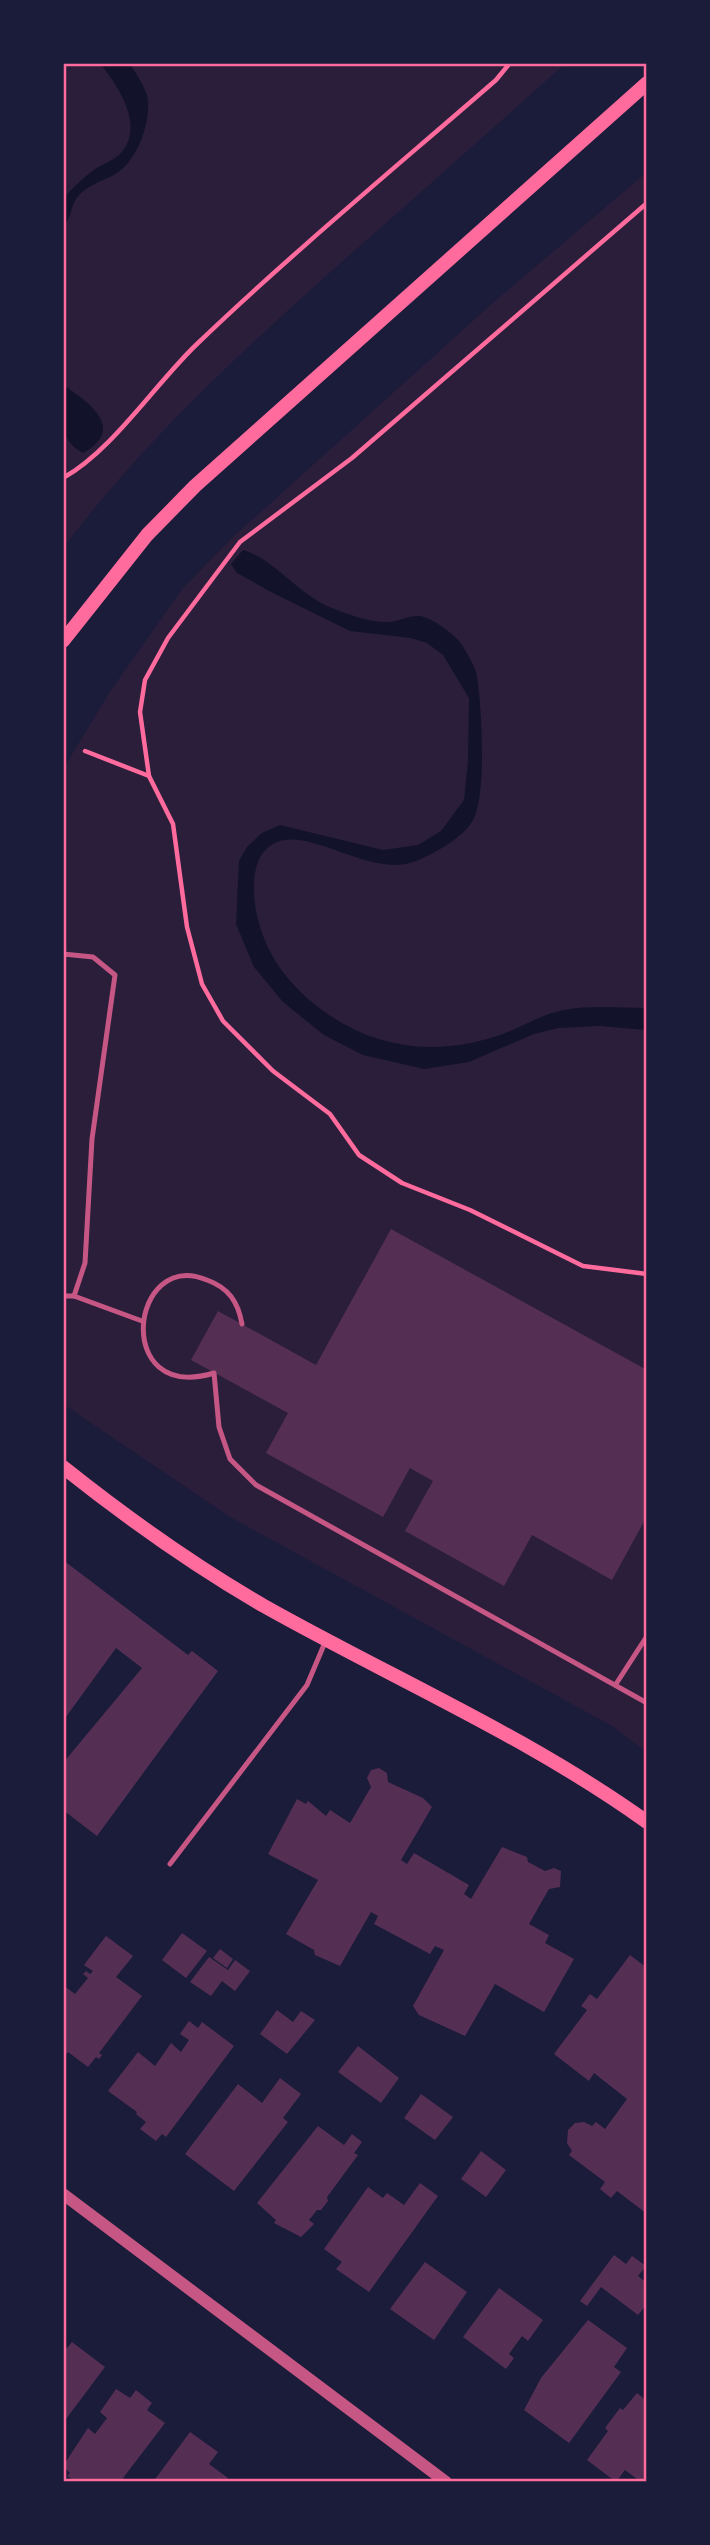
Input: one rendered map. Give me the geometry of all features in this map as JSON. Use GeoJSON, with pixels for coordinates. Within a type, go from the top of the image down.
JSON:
{"type":"FeatureCollection","features":[{"type":"Feature","properties":{"kind":"main road"},"geometry":{"type":"LineString","coordinates":[[63,641],[147,535],[195,486],[647,83]]}},
{"type":"Feature","properties":{"kind":"main road"},"geometry":{"type":"LineString","coordinates":[[63,1467],[206,1571],[326,1640],[514,1738],[647,1822]]}},
{"type":"Feature","properties":{"kind":"main road"},"geometry":{"type":"LineString","coordinates":[[63,1476],[98,1495]]}},
{"type":"Feature","properties":{"kind":"street"},"geometry":{"type":"LineString","coordinates":[[63,2194],[446,2482]]}},
{"type":"Feature","properties":{"kind":"lane"},"geometry":{"type":"LineString","coordinates":[[63,954],[93,957],[115,975],[92,1139],[85,1263],[74,1296]]}},
{"type":"Feature","properties":{"kind":"lane"},"geometry":{"type":"LineString","coordinates":[[242,1324],[239,1308],[224,1289],[202,1278],[186,1277],[170,1282],[156,1291],[147,1305],[142,1321],[142,1336],[156,1363],[183,1377],[214,1373],[219,1427],[230,1459],[256,1485],[647,1703]]}},
{"type":"Feature","properties":{"kind":"lane"},"geometry":{"type":"LineString","coordinates":[[63,1296],[74,1296],[142,1321]]}},
{"type":"Feature","properties":{"kind":"lane"},"geometry":{"type":"LineString","coordinates":[[616,1684],[647,1636]]}},
{"type":"Feature","properties":{"kind":"lane"},"geometry":{"type":"LineString","coordinates":[[170,1864],[307,1685],[326,1640]]}},
{"type":"Feature","properties":{"kind":"path"},"geometry":{"type":"LineString","coordinates":[[63,478],[84,466],[178,362],[252,291],[496,80],[510,63]]}},
{"type":"Feature","properties":{"kind":"path"},"geometry":{"type":"LineString","coordinates":[[647,203],[362,449],[240,542],[221,563],[168,638],[145,680],[140,712],[149,776],[173,824],[187,928],[202,984],[223,1021],[273,1072],[330,1114],[359,1155],[402,1183],[470,1210],[583,1266],[647,1274]]}},
{"type":"Feature","properties":{"kind":"path"},"geometry":{"type":"LineString","coordinates":[[85,751],[149,776]]}},
{"type":"Feature","properties":{"kind":"shaded area"},"geometry":{"type":"Polygon","coordinates":[[[63,63],[566,63],[196,397],[127,470],[63,548],[63,63]]]}},
{"type":"Feature","properties":{"kind":"shaded area"},"geometry":{"type":"Polygon","coordinates":[[[100,63],[129,63],[147,96],[147,121],[140,143],[128,163],[121,171],[83,191],[74,202],[63,227],[63,198],[91,172],[119,155],[127,144],[130,132],[127,108],[100,63]]]}},
{"type":"Feature","properties":{"kind":"shaded area"},"geometry":{"type":"Polygon","coordinates":[[[647,172],[647,1752],[612,1726],[230,1517],[63,1404],[63,769],[111,690],[183,588],[233,537],[495,301],[647,172]]]}},
{"type":"Feature","properties":{"kind":"shaded area"},"geometry":{"type":"Polygon","coordinates":[[[63,385],[92,408],[103,425],[102,435],[96,444],[83,453],[74,447],[64,432],[63,385]]]}},
{"type":"Feature","properties":{"kind":"shaded area"},"geometry":{"type":"Polygon","coordinates":[[[243,550],[265,561],[320,602],[346,613],[383,622],[416,616],[435,622],[459,641],[475,668],[478,685],[482,748],[480,791],[473,820],[456,839],[423,858],[398,865],[380,864],[304,841],[287,840],[273,844],[260,857],[254,876],[257,915],[266,942],[287,977],[307,998],[338,1021],[359,1032],[403,1045],[426,1047],[473,1042],[497,1036],[555,1012],[574,1008],[647,1008],[647,1030],[600,1026],[558,1028],[534,1034],[469,1062],[424,1069],[363,1055],[324,1035],[283,1002],[254,967],[236,924],[239,861],[247,847],[262,833],[280,825],[383,850],[418,845],[441,831],[464,800],[468,762],[469,698],[443,655],[427,643],[411,638],[350,631],[271,592],[237,573],[231,564],[243,550]]]}},
{"type":"Feature","properties":{"kind":"building"},"geometry":{"type":"Polygon","coordinates":[[[391,1229],[647,1370],[647,1516],[612,1580],[532,1535],[504,1586],[405,1531],[433,1481],[410,1468],[383,1517],[266,1453],[288,1413],[191,1360],[218,1311],[316,1365],[391,1229]]]}},
{"type":"Feature","properties":{"kind":"building"},"geometry":{"type":"Polygon","coordinates":[[[63,1560],[188,1655],[192,1651],[218,1671],[97,1836],[63,1810],[63,1763],[142,1668],[116,1648],[63,1721],[63,1560]]]}},
{"type":"Feature","properties":{"kind":"building"},"geometry":{"type":"Polygon","coordinates":[[[379,1768],[387,1773],[388,1782],[423,1798],[432,1807],[401,1860],[407,1864],[414,1853],[469,1885],[464,1894],[471,1899],[502,1847],[527,1857],[528,1862],[545,1871],[554,1868],[561,1871],[560,1887],[549,1889],[529,1924],[549,1935],[545,1943],[574,1959],[544,2012],[495,1984],[465,2036],[419,2015],[413,2006],[444,1950],[435,1946],[430,1954],[374,1924],[378,1916],[371,1912],[340,1966],[315,1955],[314,1950],[286,1934],[318,1880],[268,1854],[297,1799],[306,1804],[308,1801],[326,1816],[330,1810],[350,1823],[371,1787],[367,1778],[371,1770],[379,1768]]]}},
{"type":"Feature","properties":{"kind":"building"},"geometry":{"type":"Polygon","coordinates":[[[182,1933],[207,1951],[186,1978],[162,1960],[182,1933]]]}},
{"type":"Feature","properties":{"kind":"building"},"geometry":{"type":"Polygon","coordinates":[[[106,1936],[133,1956],[116,1977],[142,1996],[99,2053],[102,2055],[99,2059],[96,2057],[88,2067],[68,2052],[63,2059],[63,1985],[75,1994],[88,1978],[83,1974],[93,1971],[84,1965],[106,1936]]]}},
{"type":"Feature","properties":{"kind":"building"},"geometry":{"type":"Polygon","coordinates":[[[220,1949],[233,1959],[227,1968],[213,1958],[220,1949]]]}},
{"type":"Feature","properties":{"kind":"building"},"geometry":{"type":"Polygon","coordinates":[[[630,1955],[647,1968],[647,2214],[617,2191],[611,2198],[600,2189],[605,2182],[569,2155],[572,2151],[567,2143],[568,2130],[575,2123],[584,2122],[592,2126],[596,2122],[605,2129],[627,2099],[594,2073],[589,2081],[554,2054],[587,2010],[581,2006],[590,1994],[597,1999],[630,1955]]]}},
{"type":"Feature","properties":{"kind":"building"},"geometry":{"type":"Polygon","coordinates":[[[209,1957],[228,1970],[235,1960],[250,1971],[235,1991],[222,1981],[211,1996],[190,1982],[209,1957]]]}},
{"type":"Feature","properties":{"kind":"building"},"geometry":{"type":"Polygon","coordinates":[[[277,2010],[293,2022],[301,2011],[315,2020],[287,2054],[260,2034],[277,2010]]]}},
{"type":"Feature","properties":{"kind":"building"},"geometry":{"type":"Polygon","coordinates":[[[189,2021],[198,2028],[202,2022],[234,2046],[166,2137],[162,2134],[156,2141],[140,2129],[146,2122],[137,2112],[108,2091],[138,2052],[155,2066],[171,2043],[181,2052],[189,2040],[180,2034],[189,2021]]]}},
{"type":"Feature","properties":{"kind":"building"},"geometry":{"type":"Polygon","coordinates":[[[358,2046],[399,2078],[381,2103],[338,2072],[358,2046]]]}},
{"type":"Feature","properties":{"kind":"building"},"geometry":{"type":"Polygon","coordinates":[[[280,2078],[301,2094],[283,2118],[288,2122],[234,2191],[185,2154],[238,2084],[262,2103],[280,2078]]]}},
{"type":"Feature","properties":{"kind":"building"},"geometry":{"type":"Polygon","coordinates":[[[421,2094],[453,2117],[435,2140],[404,2118],[421,2094]]]}},
{"type":"Feature","properties":{"kind":"building"},"geometry":{"type":"Polygon","coordinates":[[[318,2126],[344,2145],[352,2134],[362,2142],[354,2153],[358,2155],[327,2197],[328,2201],[309,2220],[314,2224],[301,2237],[274,2223],[276,2220],[257,2203],[318,2126]]]}},
{"type":"Feature","properties":{"kind":"building"},"geometry":{"type":"Polygon","coordinates":[[[481,2151],[506,2170],[486,2197],[461,2179],[481,2151]]]}},
{"type":"Feature","properties":{"kind":"building"},"geometry":{"type":"Polygon","coordinates":[[[420,2183],[438,2196],[369,2292],[336,2269],[342,2262],[324,2249],[368,2187],[383,2198],[387,2193],[404,2205],[420,2183]]]}},
{"type":"Feature","properties":{"kind":"building"},"geometry":{"type":"Polygon","coordinates":[[[614,2255],[626,2264],[632,2256],[646,2266],[638,2276],[647,2283],[647,2304],[638,2315],[601,2287],[587,2306],[580,2301],[614,2255]]]}},
{"type":"Feature","properties":{"kind":"building"},"geometry":{"type":"Polygon","coordinates":[[[425,2262],[467,2292],[434,2340],[390,2309],[425,2262]]]}},
{"type":"Feature","properties":{"kind":"building"},"geometry":{"type":"Polygon","coordinates":[[[499,2288],[543,2320],[528,2341],[522,2336],[509,2354],[514,2358],[506,2369],[463,2337],[499,2288]]]}},
{"type":"Feature","properties":{"kind":"building"},"geometry":{"type":"Polygon","coordinates":[[[588,2320],[627,2348],[614,2367],[621,2372],[569,2443],[524,2410],[541,2378],[588,2320]]]}},
{"type":"Feature","properties":{"kind":"building"},"geometry":{"type":"Polygon","coordinates":[[[72,2342],[105,2367],[63,2423],[63,2345],[67,2348],[72,2342]]]}},
{"type":"Feature","properties":{"kind":"building"},"geometry":{"type":"Polygon","coordinates":[[[116,2389],[130,2398],[136,2390],[152,2403],[147,2410],[165,2423],[120,2482],[76,2482],[67,2476],[70,2473],[63,2466],[88,2428],[95,2434],[107,2418],[100,2412],[116,2389]]]}},
{"type":"Feature","properties":{"kind":"building"},"geometry":{"type":"Polygon","coordinates":[[[637,2393],[647,2401],[647,2482],[641,2482],[625,2470],[616,2482],[587,2460],[608,2431],[605,2428],[620,2408],[623,2410],[637,2393]]]}},
{"type":"Feature","properties":{"kind":"building"},"geometry":{"type":"Polygon","coordinates":[[[190,2432],[218,2452],[209,2464],[228,2478],[225,2482],[153,2482],[190,2432]]]}}]}
